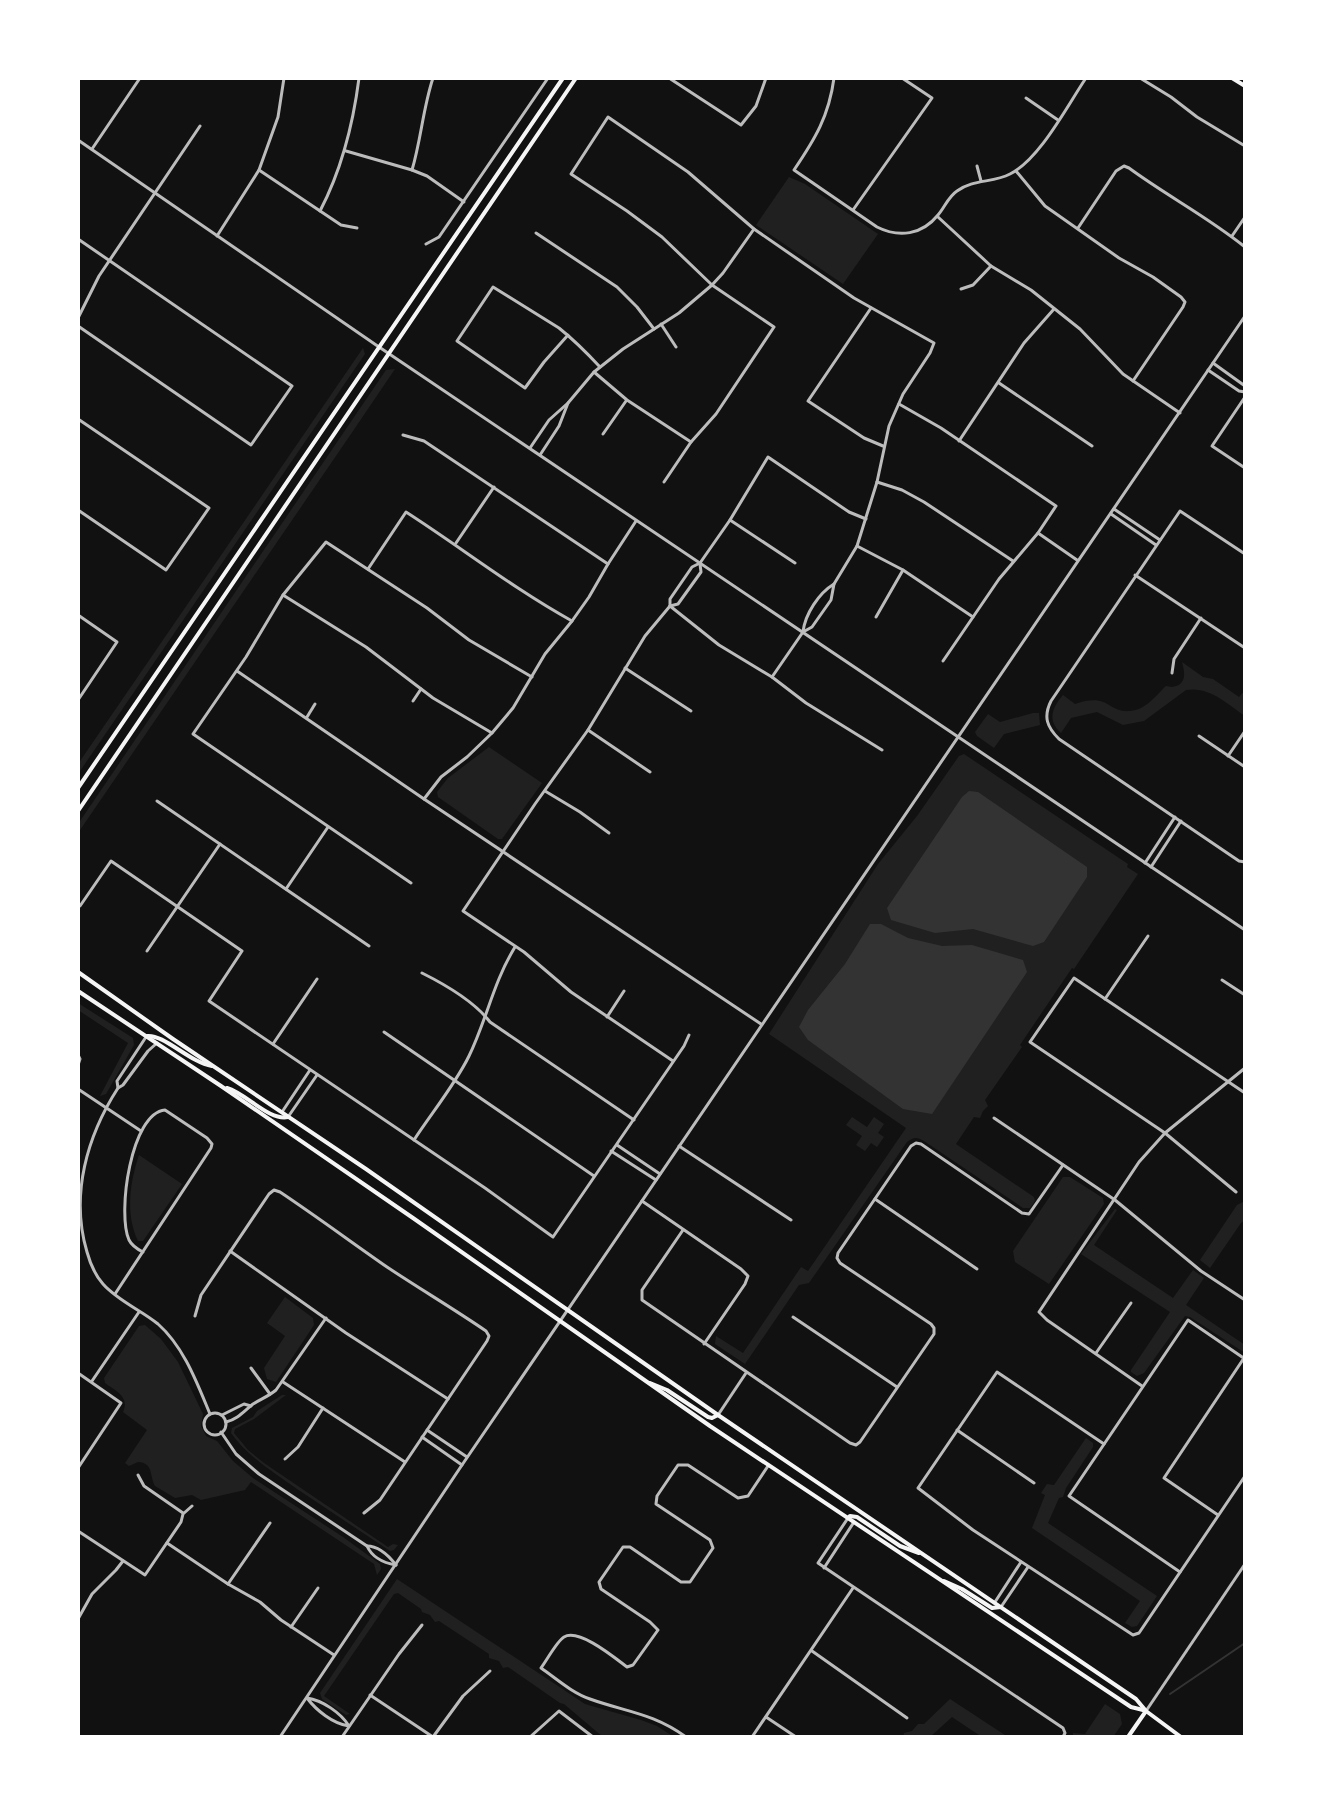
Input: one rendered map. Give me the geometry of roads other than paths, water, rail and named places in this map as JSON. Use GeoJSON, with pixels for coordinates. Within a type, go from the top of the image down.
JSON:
{"type":"FeatureCollection","features":[{"type":"Feature","properties":{"kind":"main road"},"geometry":{"type":"LineString","coordinates":[[78,788],[563,78]]}},
{"type":"Feature","properties":{"kind":"main road"},"geometry":{"type":"LineString","coordinates":[[78,811],[576,78]]}},
{"type":"Feature","properties":{"kind":"main road"},"geometry":{"type":"LineString","coordinates":[[1232,78],[1245,86]]}},
{"type":"Feature","properties":{"kind":"main road"},"geometry":{"type":"LineString","coordinates":[[78,972],[718,1415],[1136,1699],[1146,1711],[1181,1737]]}},
{"type":"Feature","properties":{"kind":"main road"},"geometry":{"type":"LineString","coordinates":[[78,991],[221,1086],[768,1466],[1131,1707],[1146,1711]]}},
{"type":"Feature","properties":{"kind":"main road"},"geometry":{"type":"LineString","coordinates":[[147,1036],[156,1036],[196,1062],[214,1067]]}},
{"type":"Feature","properties":{"kind":"main road"},"geometry":{"type":"LineString","coordinates":[[221,1086],[240,1093],[276,1117],[288,1117]]}},
{"type":"Feature","properties":{"kind":"main road"},"geometry":{"type":"LineString","coordinates":[[643,1381],[667,1390],[708,1417],[718,1415]]}},
{"type":"Feature","properties":{"kind":"main road"},"geometry":{"type":"LineString","coordinates":[[848,1518],[857,1517],[900,1546],[926,1555]]}},
{"type":"Feature","properties":{"kind":"main road"},"geometry":{"type":"LineString","coordinates":[[936,1578],[962,1589],[992,1608],[1001,1607]]}},
{"type":"Feature","properties":{"kind":"main road"},"geometry":{"type":"LineString","coordinates":[[1128,1737],[1146,1711]]}},
{"type":"Feature","properties":{"kind":"street"},"geometry":{"type":"LineString","coordinates":[[92,149],[140,78]]}},
{"type":"Feature","properties":{"kind":"street"},"geometry":{"type":"LineString","coordinates":[[217,236],[259,170],[278,117],[284,78]]}},
{"type":"Feature","properties":{"kind":"street"},"geometry":{"type":"LineString","coordinates":[[320,211],[346,151],[359,78]]}},
{"type":"Feature","properties":{"kind":"street"},"geometry":{"type":"LineString","coordinates":[[412,170],[433,78]]}},
{"type":"Feature","properties":{"kind":"street"},"geometry":{"type":"LineString","coordinates":[[426,244],[439,237],[548,78]]}},
{"type":"Feature","properties":{"kind":"street"},"geometry":{"type":"LineString","coordinates":[[669,78],[741,125],[756,106],[766,78]]}},
{"type":"Feature","properties":{"kind":"street"},"geometry":{"type":"LineString","coordinates":[[834,78],[829,108],[819,132],[794,170],[877,227],[898,234],[918,231],[937,217],[950,197],[965,186],[1016,171],[1036,152],[1086,78]]}},
{"type":"Feature","properties":{"kind":"street"},"geometry":{"type":"LineString","coordinates":[[853,210],[932,98],[902,78]]}},
{"type":"Feature","properties":{"kind":"street"},"geometry":{"type":"LineString","coordinates":[[1140,78],[1245,146]]}},
{"type":"Feature","properties":{"kind":"street"},"geometry":{"type":"LineString","coordinates":[[1026,98],[1058,120]]}},
{"type":"Feature","properties":{"kind":"street"},"geometry":{"type":"LineString","coordinates":[[664,482],[691,442],[716,414],[774,327],[712,285],[662,237],[571,174],[608,117],[688,172],[754,229],[871,308],[934,343],[898,404],[889,426],[877,482],[857,546],[834,584],[821,595],[804,621],[803,632]]}},
{"type":"Feature","properties":{"kind":"street"},"geometry":{"type":"LineString","coordinates":[[78,318],[109,260],[200,126]]}},
{"type":"Feature","properties":{"kind":"street"},"geometry":{"type":"LineString","coordinates":[[78,140],[379,347],[1245,930]]}},
{"type":"Feature","properties":{"kind":"street"},"geometry":{"type":"LineString","coordinates":[[346,151],[427,176],[464,202]]}},
{"type":"Feature","properties":{"kind":"street"},"geometry":{"type":"LineString","coordinates":[[977,166],[981,181]]}},
{"type":"Feature","properties":{"kind":"street"},"geometry":{"type":"LineString","coordinates":[[1078,228],[1116,171],[1124,166],[1193,209],[1245,247]]}},
{"type":"Feature","properties":{"kind":"street"},"geometry":{"type":"LineString","coordinates":[[259,170],[341,225],[357,228]]}},
{"type":"Feature","properties":{"kind":"street"},"geometry":{"type":"LineString","coordinates":[[1016,171],[1045,206],[1119,258],[1153,277],[1185,302],[1133,381]]}},
{"type":"Feature","properties":{"kind":"street"},"geometry":{"type":"LineString","coordinates":[[937,217],[991,266],[1031,290],[1080,329],[1118,369],[1180,413]]}},
{"type":"Feature","properties":{"kind":"street"},"geometry":{"type":"LineString","coordinates":[[1232,236],[1245,217]]}},
{"type":"Feature","properties":{"kind":"street"},"geometry":{"type":"LineString","coordinates":[[530,448],[549,420],[594,372],[679,313],[712,285],[754,229]]}},
{"type":"Feature","properties":{"kind":"street"},"geometry":{"type":"LineString","coordinates":[[536,233],[617,287],[654,329]]}},
{"type":"Feature","properties":{"kind":"street"},"geometry":{"type":"LineString","coordinates":[[78,239],[292,386],[251,445],[78,326]]}},
{"type":"Feature","properties":{"kind":"street"},"geometry":{"type":"LineString","coordinates":[[961,289],[973,285],[991,266]]}},
{"type":"Feature","properties":{"kind":"street"},"geometry":{"type":"LineString","coordinates":[[568,335],[525,388],[457,341],[493,287],[568,335],[600,367]]}},
{"type":"Feature","properties":{"kind":"street"},"geometry":{"type":"LineString","coordinates":[[871,308],[808,401],[864,438],[884,446]]}},
{"type":"Feature","properties":{"kind":"street"},"geometry":{"type":"LineString","coordinates":[[959,441],[1030,335],[1054,309]]}},
{"type":"Feature","properties":{"kind":"street"},"geometry":{"type":"LineString","coordinates":[[280,1737],[761,1024],[1245,316]]}},
{"type":"Feature","properties":{"kind":"street"},"geometry":{"type":"LineString","coordinates":[[661,324],[676,347]]}},
{"type":"Feature","properties":{"kind":"street"},"geometry":{"type":"LineString","coordinates":[[1213,363],[1245,386]]}},
{"type":"Feature","properties":{"kind":"street"},"geometry":{"type":"LineString","coordinates":[[1208,370],[1245,394],[1212,446],[1245,468]]}},
{"type":"Feature","properties":{"kind":"street"},"geometry":{"type":"LineString","coordinates":[[594,372],[627,400],[691,442]]}},
{"type":"Feature","properties":{"kind":"street"},"geometry":{"type":"LineString","coordinates":[[998,382],[1092,446]]}},
{"type":"Feature","properties":{"kind":"street"},"geometry":{"type":"LineString","coordinates":[[603,434],[627,400]]}},
{"type":"Feature","properties":{"kind":"street"},"geometry":{"type":"LineString","coordinates":[[540,455],[559,426],[568,403]]}},
{"type":"Feature","properties":{"kind":"street"},"geometry":{"type":"LineString","coordinates":[[898,404],[1056,506],[943,661]]}},
{"type":"Feature","properties":{"kind":"street"},"geometry":{"type":"LineString","coordinates":[[78,419],[209,508],[166,570],[78,510]]}},
{"type":"Feature","properties":{"kind":"street"},"geometry":{"type":"LineString","coordinates":[[403,435],[424,441],[608,564]]}},
{"type":"Feature","properties":{"kind":"street"},"geometry":{"type":"LineString","coordinates":[[670,606],[670,599],[677,588],[692,567],[700,563],[730,520],[768,457],[849,512],[866,519]]}},
{"type":"Feature","properties":{"kind":"street"},"geometry":{"type":"LineString","coordinates":[[877,482],[902,490],[924,502],[1013,561]]}},
{"type":"Feature","properties":{"kind":"street"},"geometry":{"type":"LineString","coordinates":[[455,544],[494,487]]}},
{"type":"Feature","properties":{"kind":"street"},"geometry":{"type":"LineString","coordinates":[[1114,509],[1160,540]]}},
{"type":"Feature","properties":{"kind":"street"},"geometry":{"type":"LineString","coordinates":[[1245,554],[1180,511],[1046,710],[1050,729],[1059,739],[1239,861],[1245,862]]}},
{"type":"Feature","properties":{"kind":"street"},"geometry":{"type":"LineString","coordinates":[[368,569],[406,512],[572,621]]}},
{"type":"Feature","properties":{"kind":"street"},"geometry":{"type":"LineString","coordinates":[[1111,514],[1156,545]]}},
{"type":"Feature","properties":{"kind":"street"},"geometry":{"type":"LineString","coordinates":[[424,799],[441,777],[467,757],[513,708],[545,654],[589,597],[637,520]]}},
{"type":"Feature","properties":{"kind":"street"},"geometry":{"type":"LineString","coordinates":[[730,520],[795,563]]}},
{"type":"Feature","properties":{"kind":"street"},"geometry":{"type":"LineString","coordinates":[[1038,533],[1078,561]]}},
{"type":"Feature","properties":{"kind":"street"},"geometry":{"type":"LineString","coordinates":[[411,883],[193,734],[283,595],[326,542],[427,608],[469,640],[532,677]]}},
{"type":"Feature","properties":{"kind":"street"},"geometry":{"type":"LineString","coordinates":[[857,546],[903,570],[973,617]]}},
{"type":"Feature","properties":{"kind":"street"},"geometry":{"type":"LineString","coordinates":[[673,1061],[607,1017],[463,911],[588,730],[645,636],[670,606],[678,604],[701,572],[700,563]]}},
{"type":"Feature","properties":{"kind":"street"},"geometry":{"type":"LineString","coordinates":[[876,617],[903,570]]}},
{"type":"Feature","properties":{"kind":"street"},"geometry":{"type":"LineString","coordinates":[[1135,575],[1245,648]]}},
{"type":"Feature","properties":{"kind":"street"},"geometry":{"type":"LineString","coordinates":[[772,677],[803,632],[812,627],[831,600],[834,584]]}},
{"type":"Feature","properties":{"kind":"street"},"geometry":{"type":"LineString","coordinates":[[283,595],[366,647],[421,689],[492,733]]}},
{"type":"Feature","properties":{"kind":"street"},"geometry":{"type":"LineString","coordinates":[[670,606],[719,645],[882,750]]}},
{"type":"Feature","properties":{"kind":"street"},"geometry":{"type":"LineString","coordinates":[[78,615],[117,642],[78,700]]}},
{"type":"Feature","properties":{"kind":"street"},"geometry":{"type":"LineString","coordinates":[[1172,673],[1174,659],[1201,618]]}},
{"type":"Feature","properties":{"kind":"street"},"geometry":{"type":"LineString","coordinates":[[625,668],[691,711]]}},
{"type":"Feature","properties":{"kind":"street"},"geometry":{"type":"LineString","coordinates":[[237,670],[761,1024]]}},
{"type":"Feature","properties":{"kind":"street"},"geometry":{"type":"LineString","coordinates":[[413,701],[421,689]]}},
{"type":"Feature","properties":{"kind":"street"},"geometry":{"type":"LineString","coordinates":[[306,719],[315,704]]}},
{"type":"Feature","properties":{"kind":"street"},"geometry":{"type":"LineString","coordinates":[[588,730],[650,772]]}},
{"type":"Feature","properties":{"kind":"street"},"geometry":{"type":"LineString","coordinates":[[1228,756],[1245,731]]}},
{"type":"Feature","properties":{"kind":"street"},"geometry":{"type":"LineString","coordinates":[[1199,736],[1245,767]]}},
{"type":"Feature","properties":{"kind":"street"},"geometry":{"type":"LineString","coordinates":[[545,791],[609,833]]}},
{"type":"Feature","properties":{"kind":"street"},"geometry":{"type":"LineString","coordinates":[[157,801],[369,946]]}},
{"type":"Feature","properties":{"kind":"street"},"geometry":{"type":"LineString","coordinates":[[1145,863],[1175,817]]}},
{"type":"Feature","properties":{"kind":"street"},"geometry":{"type":"LineString","coordinates":[[1151,867],[1181,821]]}},
{"type":"Feature","properties":{"kind":"street"},"geometry":{"type":"LineString","coordinates":[[286,889],[328,827]]}},
{"type":"Feature","properties":{"kind":"street"},"geometry":{"type":"LineString","coordinates":[[147,951],[220,844]]}},
{"type":"Feature","properties":{"kind":"street"},"geometry":{"type":"LineString","coordinates":[[80,906],[111,861],[242,951],[209,1001],[553,1237],[689,1035]]}},
{"type":"Feature","properties":{"kind":"street"},"geometry":{"type":"LineString","coordinates":[[1105,999],[1148,936]]}},
{"type":"Feature","properties":{"kind":"street"},"geometry":{"type":"LineString","coordinates":[[414,1140],[468,1058],[486,1016],[493,989],[515,947]]}},
{"type":"Feature","properties":{"kind":"street"},"geometry":{"type":"LineString","coordinates":[[422,973],[469,1002],[490,1022],[634,1120]]}},
{"type":"Feature","properties":{"kind":"street"},"geometry":{"type":"LineString","coordinates":[[1236,1192],[1165,1133],[1030,1042],[1074,978],[1245,1093]]}},
{"type":"Feature","properties":{"kind":"street"},"geometry":{"type":"LineString","coordinates":[[273,1044],[317,979]]}},
{"type":"Feature","properties":{"kind":"street"},"geometry":{"type":"LineString","coordinates":[[1222,980],[1245,995]]}},
{"type":"Feature","properties":{"kind":"street"},"geometry":{"type":"LineString","coordinates":[[607,1017],[624,991]]}},
{"type":"Feature","properties":{"kind":"street"},"geometry":{"type":"LineString","coordinates":[[384,1032],[594,1176]]}},
{"type":"Feature","properties":{"kind":"street"},"geometry":{"type":"LineString","coordinates":[[118,1088],[117,1081],[147,1036]]}},
{"type":"Feature","properties":{"kind":"street"},"geometry":{"type":"LineString","coordinates":[[157,1043],[118,1088],[96,1128],[87,1156],[80,1207],[84,1242],[89,1259],[104,1285],[159,1325],[179,1349],[210,1414]]}},
{"type":"Feature","properties":{"kind":"street"},"geometry":{"type":"LineString","coordinates":[[78,1065],[79,1057]]}},
{"type":"Feature","properties":{"kind":"street"},"geometry":{"type":"LineString","coordinates":[[1142,1386],[1039,1312],[1139,1162],[1165,1133],[1245,1068]]}},
{"type":"Feature","properties":{"kind":"street"},"geometry":{"type":"LineString","coordinates":[[282,1112],[310,1070]]}},
{"type":"Feature","properties":{"kind":"street"},"geometry":{"type":"LineString","coordinates":[[288,1117],[317,1075]]}},
{"type":"Feature","properties":{"kind":"street"},"geometry":{"type":"LineString","coordinates":[[78,1089],[142,1132]]}},
{"type":"Feature","properties":{"kind":"street"},"geometry":{"type":"LineString","coordinates":[[115,1294],[210,1153],[212,1144],[207,1138],[168,1111],[154,1113],[142,1132],[128,1172],[125,1203],[128,1236],[134,1247],[143,1252]]}},
{"type":"Feature","properties":{"kind":"street"},"geometry":{"type":"LineString","coordinates":[[994,1118],[1115,1200],[1201,1271],[1245,1300]]}},
{"type":"Feature","properties":{"kind":"street"},"geometry":{"type":"LineString","coordinates":[[616,1144],[660,1174]]}},
{"type":"Feature","properties":{"kind":"street"},"geometry":{"type":"LineString","coordinates":[[683,1230],[642,1290],[640,1298],[856,1445],[934,1334],[931,1324],[837,1258],[911,1146],[921,1144],[1022,1213],[1029,1214],[1063,1165]]}},
{"type":"Feature","properties":{"kind":"street"},"geometry":{"type":"LineString","coordinates":[[679,1146],[791,1220]]}},
{"type":"Feature","properties":{"kind":"street"},"geometry":{"type":"LineString","coordinates":[[611,1151],[656,1180]]}},
{"type":"Feature","properties":{"kind":"street"},"geometry":{"type":"LineString","coordinates":[[195,1316],[201,1295],[274,1190],[486,1331],[489,1336],[448,1399],[380,1500],[364,1513]]}},
{"type":"Feature","properties":{"kind":"street"},"geometry":{"type":"LineString","coordinates":[[875,1199],[977,1269]]}},
{"type":"Feature","properties":{"kind":"street"},"geometry":{"type":"LineString","coordinates":[[642,1201],[748,1276],[704,1344]]}},
{"type":"Feature","properties":{"kind":"street"},"geometry":{"type":"LineString","coordinates":[[230,1251],[448,1399]]}},
{"type":"Feature","properties":{"kind":"street"},"geometry":{"type":"LineString","coordinates":[[1096,1353],[1131,1303]]}},
{"type":"Feature","properties":{"kind":"street"},"geometry":{"type":"LineString","coordinates":[[91,1382],[139,1312]]}},
{"type":"Feature","properties":{"kind":"street"},"geometry":{"type":"LineString","coordinates":[[793,1317],[897,1387]]}},
{"type":"Feature","properties":{"kind":"street"},"geometry":{"type":"LineString","coordinates":[[221,1432],[226,1422],[247,1412],[283,1382],[326,1318]]}},
{"type":"Feature","properties":{"kind":"street"},"geometry":{"type":"LineString","coordinates":[[1180,1572],[1069,1496],[1188,1320],[1245,1358],[1164,1478],[1218,1515]]}},
{"type":"Feature","properties":{"kind":"street"},"geometry":{"type":"LineString","coordinates":[[251,1368],[270,1394]]}},
{"type":"Feature","properties":{"kind":"street"},"geometry":{"type":"LineString","coordinates":[[1104,1444],[997,1372],[918,1488],[973,1530],[1133,1635],[1139,1633],[1245,1476]]}},
{"type":"Feature","properties":{"kind":"street"},"geometry":{"type":"LineString","coordinates":[[78,1373],[121,1403],[78,1468]]}},
{"type":"Feature","properties":{"kind":"street"},"geometry":{"type":"LineString","coordinates":[[718,1415],[746,1373]]}},
{"type":"Feature","properties":{"kind":"street"},"geometry":{"type":"LineString","coordinates":[[283,1382],[405,1462]]}},
{"type":"Feature","properties":{"kind":"street"},"geometry":{"type":"LineString","coordinates":[[222,1415],[244,1404],[251,1406]]}},
{"type":"Feature","properties":{"kind":"street"},"geometry":{"type":"LineString","coordinates":[[285,1459],[298,1447],[323,1408]]}},
{"type":"Feature","properties":{"kind":"street"},"geometry":{"type":"LineString","coordinates":[[221,1432],[211,1434],[206,1429],[205,1419],[216,1413],[222,1415],[226,1422]]}},
{"type":"Feature","properties":{"kind":"street"},"geometry":{"type":"LineString","coordinates":[[427,1430],[467,1457]]}},
{"type":"Feature","properties":{"kind":"street"},"geometry":{"type":"LineString","coordinates":[[957,1430],[1034,1483]]}},
{"type":"Feature","properties":{"kind":"street"},"geometry":{"type":"LineString","coordinates":[[221,1432],[236,1454],[259,1474],[367,1546],[378,1558],[396,1565]]}},
{"type":"Feature","properties":{"kind":"street"},"geometry":{"type":"LineString","coordinates":[[422,1437],[462,1465]]}},
{"type":"Feature","properties":{"kind":"street"},"geometry":{"type":"LineString","coordinates":[[686,1737],[651,1716],[581,1695],[541,1668],[563,1638],[569,1635],[586,1639],[627,1667],[633,1665],[658,1630],[601,1589],[599,1582],[623,1547],[630,1547],[681,1582],[690,1582],[706,1559],[713,1548],[710,1540],[656,1504],[657,1496],[678,1465],[688,1465],[738,1498],[748,1496],[768,1466]]}},
{"type":"Feature","properties":{"kind":"street"},"geometry":{"type":"LineString","coordinates":[[138,1475],[144,1486],[183,1514]]}},
{"type":"Feature","properties":{"kind":"street"},"geometry":{"type":"LineString","coordinates":[[78,1531],[145,1575],[181,1522],[183,1514],[192,1506]]}},
{"type":"Feature","properties":{"kind":"street"},"geometry":{"type":"LineString","coordinates":[[848,1518],[818,1563],[1063,1728],[1064,1735]]}},
{"type":"Feature","properties":{"kind":"street"},"geometry":{"type":"LineString","coordinates":[[824,1568],[854,1522]]}},
{"type":"Feature","properties":{"kind":"street"},"geometry":{"type":"LineString","coordinates":[[228,1584],[270,1523]]}},
{"type":"Feature","properties":{"kind":"street"},"geometry":{"type":"LineString","coordinates":[[167,1543],[260,1602],[334,1655]]}},
{"type":"Feature","properties":{"kind":"street"},"geometry":{"type":"LineString","coordinates":[[78,1619],[92,1594],[123,1561]]}},
{"type":"Feature","properties":{"kind":"street"},"geometry":{"type":"LineString","coordinates":[[994,1602],[1021,1562]]}},
{"type":"Feature","properties":{"kind":"street"},"geometry":{"type":"LineString","coordinates":[[1146,1711],[1245,1564]]}},
{"type":"Feature","properties":{"kind":"street"},"geometry":{"type":"LineString","coordinates":[[1001,1607],[1028,1566]]}},
{"type":"Feature","properties":{"kind":"street"},"geometry":{"type":"LineString","coordinates":[[291,1627],[318,1588]]}},
{"type":"Feature","properties":{"kind":"street"},"geometry":{"type":"LineString","coordinates":[[752,1737],[853,1588]]}},
{"type":"Feature","properties":{"kind":"street"},"geometry":{"type":"LineString","coordinates":[[342,1737],[422,1625]]}},
{"type":"Feature","properties":{"kind":"street"},"geometry":{"type":"LineString","coordinates":[[812,1651],[907,1718]]}},
{"type":"Feature","properties":{"kind":"street"},"geometry":{"type":"LineString","coordinates":[[370,1695],[433,1737],[463,1696],[490,1671]]}},
{"type":"Feature","properties":{"kind":"street"},"geometry":{"type":"LineString","coordinates":[[307,1698],[317,1699],[344,1718],[349,1726]]}},
{"type":"Feature","properties":{"kind":"street"},"geometry":{"type":"LineString","coordinates":[[307,1698],[314,1707],[340,1725],[349,1726]]}},
{"type":"Feature","properties":{"kind":"street"},"geometry":{"type":"LineString","coordinates":[[530,1737],[559,1711],[593,1737]]}},
{"type":"Feature","properties":{"kind":"street"},"geometry":{"type":"LineString","coordinates":[[766,1717],[796,1737]]}},
{"type":"Feature","properties":{"kind":"waterway"},"geometry":{"type":"LineString","coordinates":[[1170,1694],[1245,1643]]}}]}
